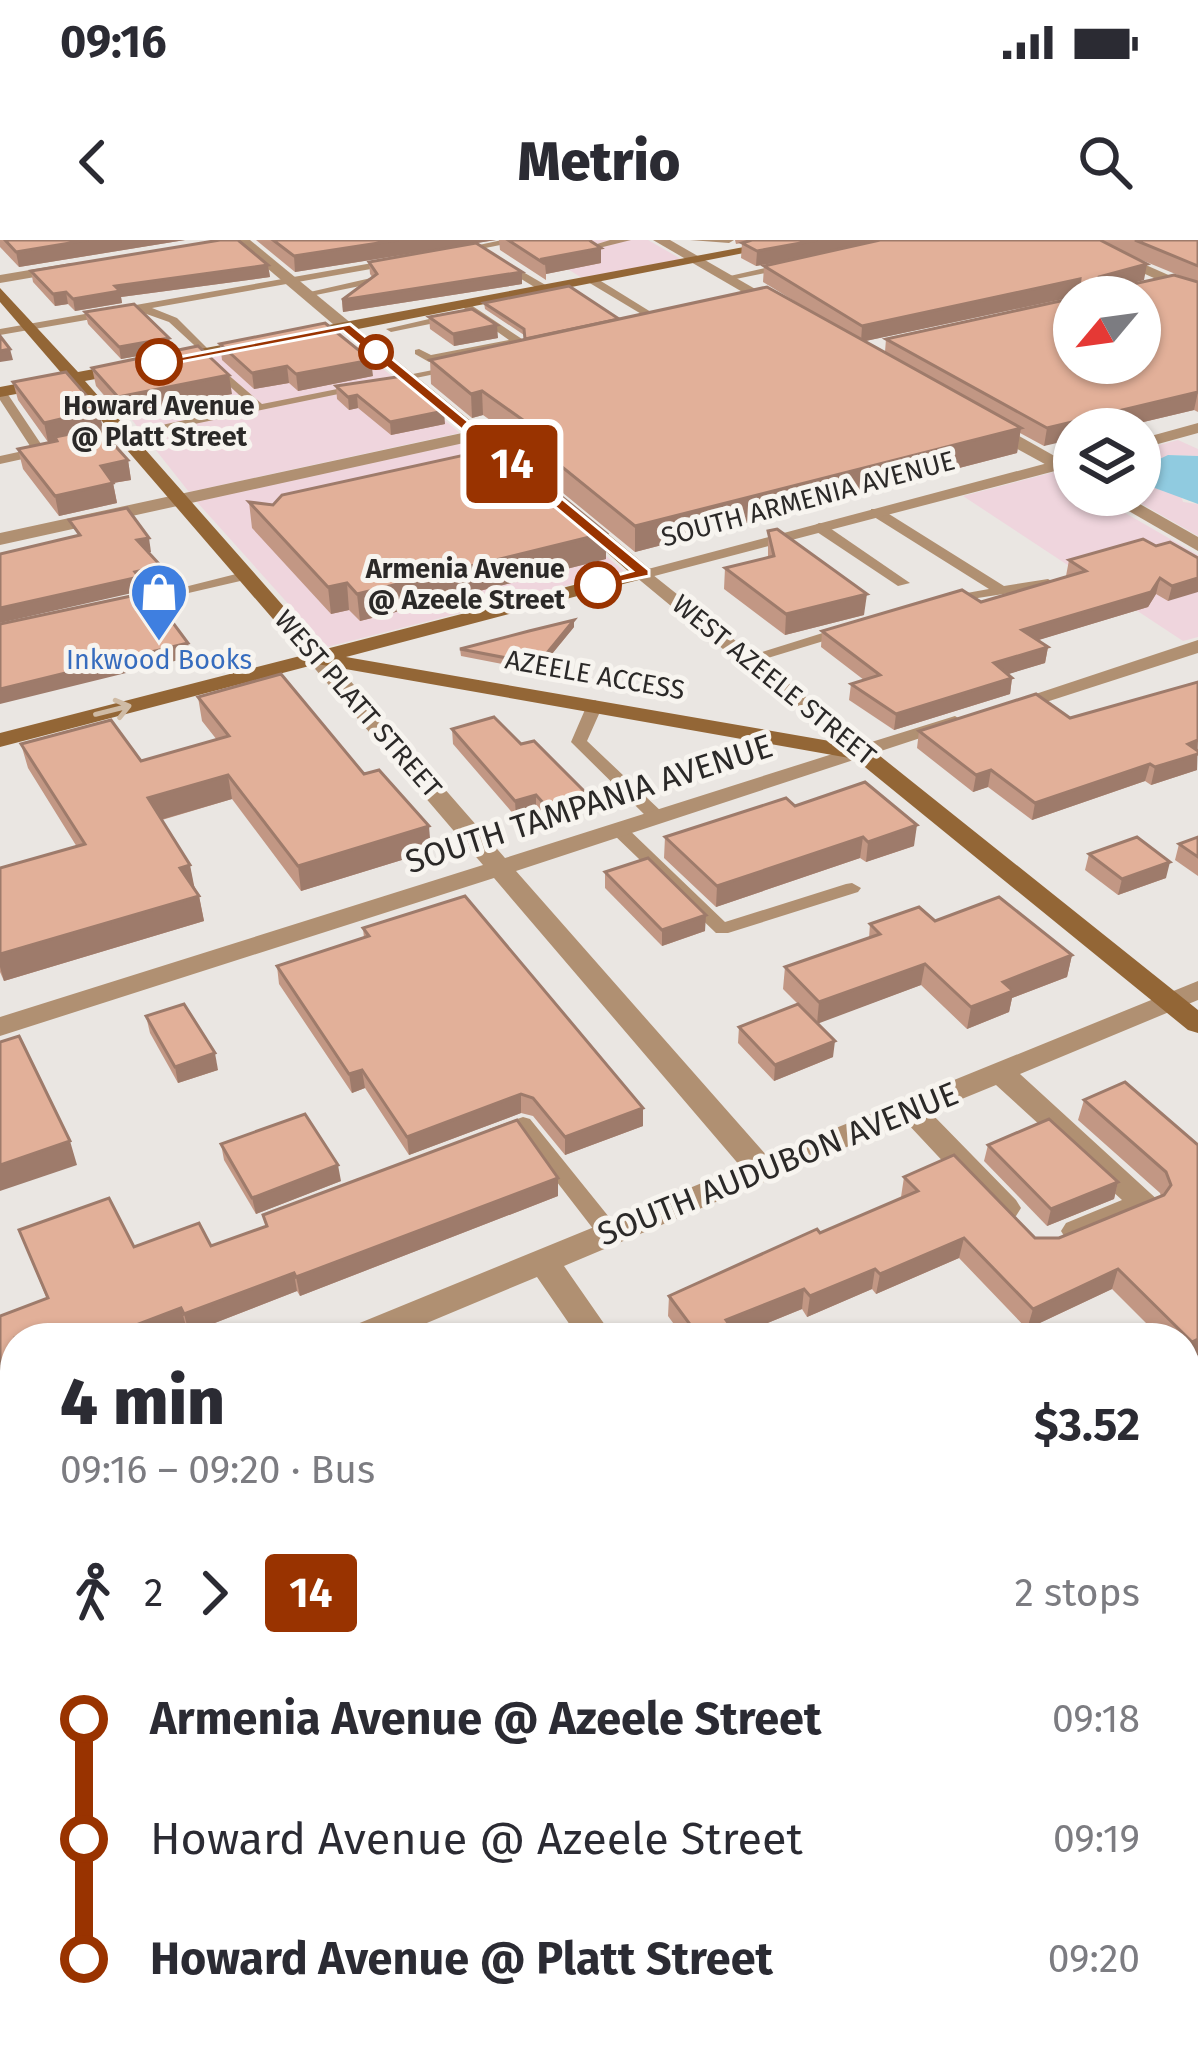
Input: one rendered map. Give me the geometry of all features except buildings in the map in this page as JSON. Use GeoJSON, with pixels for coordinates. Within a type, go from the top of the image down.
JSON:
{"type":"FeatureCollection","features":[{"type":"Feature","properties":{"kind":"main road"},"geometry":{"type":"LineString","coordinates":[[0,392],[346,327],[385,325],[790,241]]}},
{"type":"Feature","properties":{"kind":"main road","name":"WEST PLATT STREET"},"geometry":{"type":"LineString","coordinates":[[0,293],[318,658]]}},
{"type":"Feature","properties":{"kind":"main road"},"geometry":{"type":"LineString","coordinates":[[346,327],[543,490]]}},
{"type":"Feature","properties":{"kind":"main road","name":"WEST AZEELE STREET"},"geometry":{"type":"LineString","coordinates":[[560,504],[644,573]]}},
{"type":"Feature","properties":{"kind":"main road","name":"SOUTH ARMENIA AVENUE"},"geometry":{"type":"LineString","coordinates":[[0,740],[644,573]]}},
{"type":"Feature","properties":{"kind":"main road","name":"AZEELE ACCESS"},"geometry":{"type":"LineString","coordinates":[[318,658],[862,753]]}},
{"type":"Feature","properties":{"kind":"main road","name":"WEST AZEELE STREET"},"geometry":{"type":"LineString","coordinates":[[862,753],[1184,996],[1198,1024]]}},
{"type":"Feature","properties":{"kind":"street"},"geometry":{"type":"LineString","coordinates":[[217,244],[240,240],[346,327]]}},
{"type":"Feature","properties":{"kind":"street"},"geometry":{"type":"LineString","coordinates":[[660,240],[806,323]]}},
{"type":"Feature","properties":{"kind":"street"},"geometry":{"type":"LineString","coordinates":[[1077,240],[1198,293]]}},
{"type":"Feature","properties":{"kind":"street"},"geometry":{"type":"LineString","coordinates":[[0,279],[87,265]]}},
{"type":"Feature","properties":{"kind":"street"},"geometry":{"type":"LineString","coordinates":[[1161,284],[1198,276]]}},
{"type":"Feature","properties":{"kind":"street"},"geometry":{"type":"LineString","coordinates":[[957,408],[1053,459]]}},
{"type":"Feature","properties":{"kind":"street"},"geometry":{"type":"LineString","coordinates":[[1161,438],[1198,428]]}},
{"type":"Feature","properties":{"kind":"street"},"geometry":{"type":"LineString","coordinates":[[0,539],[476,435]]}},
{"type":"Feature","properties":{"kind":"street","name":"SOUTH ARMENIA AVENUE"},"geometry":{"type":"LineString","coordinates":[[644,573],[1053,471]]}},
{"type":"Feature","properties":{"kind":"street"},"geometry":{"type":"LineString","coordinates":[[1147,516],[1198,545]]}},
{"type":"Feature","properties":{"kind":"street","name":"WEST AZEELE STREET"},"geometry":{"type":"LineString","coordinates":[[644,573],[862,753]]}},
{"type":"Feature","properties":{"kind":"street","name":"SOUTH TAMPANIA AVENUE"},"geometry":{"type":"LineString","coordinates":[[0,1027],[1195,650]]}},
{"type":"Feature","properties":{"kind":"street","name":"WEST PLATT STREET"},"geometry":{"type":"LineString","coordinates":[[318,658],[761,1171]]}},
{"type":"Feature","properties":{"kind":"street","name":"SOUTH AUDUBON AVENUE"},"geometry":{"type":"LineString","coordinates":[[394,1323],[1184,996]]}},
{"type":"Feature","properties":{"kind":"street"},"geometry":{"type":"LineString","coordinates":[[910,1109],[1033,1237],[1145,1203],[1000,1072]]}},
{"type":"Feature","properties":{"kind":"street"},"geometry":{"type":"LineString","coordinates":[[543,1261],[586,1323]]}},
{"type":"Feature","properties":{"kind":"lane"},"geometry":{"type":"LineString","coordinates":[[440,254],[519,240]]}},
{"type":"Feature","properties":{"kind":"lane"},"geometry":{"type":"LineString","coordinates":[[598,245],[626,240]]}},
{"type":"Feature","properties":{"kind":"lane"},"geometry":{"type":"LineString","coordinates":[[695,240],[729,240]]}},
{"type":"Feature","properties":{"kind":"lane"},"geometry":{"type":"LineString","coordinates":[[479,247],[545,289]]}},
{"type":"Feature","properties":{"kind":"lane"},"geometry":{"type":"LineString","coordinates":[[457,263],[494,257]]}},
{"type":"Feature","properties":{"kind":"lane"},"geometry":{"type":"LineString","coordinates":[[0,332],[420,258]]}},
{"type":"Feature","properties":{"kind":"lane"},"geometry":{"type":"LineString","coordinates":[[726,278],[813,261]]}},
{"type":"Feature","properties":{"kind":"lane"},"geometry":{"type":"LineString","coordinates":[[592,280],[667,325],[644,329]]}},
{"type":"Feature","properties":{"kind":"lane"},"geometry":{"type":"LineString","coordinates":[[306,293],[371,281]]}},
{"type":"Feature","properties":{"kind":"lane"},"geometry":{"type":"LineString","coordinates":[[138,307],[173,320],[260,407]]}},
{"type":"Feature","properties":{"kind":"lane"},"geometry":{"type":"LineString","coordinates":[[385,325],[429,359],[518,341],[471,308]]}},
{"type":"Feature","properties":{"kind":"lane"},"geometry":{"type":"LineString","coordinates":[[384,358],[419,352]]}},
{"type":"Feature","properties":{"kind":"lane"},"geometry":{"type":"LineString","coordinates":[[0,460],[528,354]]}},
{"type":"Feature","properties":{"kind":"lane"},"geometry":{"type":"LineString","coordinates":[[0,392],[11,405],[8,411],[40,452]]}},
{"type":"Feature","properties":{"kind":"lane"},"geometry":{"type":"LineString","coordinates":[[379,456],[401,477]]}},
{"type":"Feature","properties":{"kind":"lane"},"geometry":{"type":"LineString","coordinates":[[876,512],[1000,590]]}},
{"type":"Feature","properties":{"kind":"lane"},"geometry":{"type":"LineString","coordinates":[[819,527],[904,583]]}},
{"type":"Feature","properties":{"kind":"lane"},"geometry":{"type":"LineString","coordinates":[[111,607],[244,576]]}},
{"type":"Feature","properties":{"kind":"lane"},"geometry":{"type":"LineString","coordinates":[[916,609],[1048,583]]}},
{"type":"Feature","properties":{"kind":"lane"},"geometry":{"type":"LineString","coordinates":[[748,658],[871,622]]}},
{"type":"Feature","properties":{"kind":"lane"},"geometry":{"type":"LineString","coordinates":[[595,705],[579,742],[656,817]]}},
{"type":"Feature","properties":{"kind":"lane"},"geometry":{"type":"LineString","coordinates":[[617,829],[722,928],[852,888]]}},
{"type":"Feature","properties":{"kind":"lane"},"geometry":{"type":"LineString","coordinates":[[480,1140],[523,1124],[609,1233]]}},
{"type":"Feature","properties":{"kind":"shaded area"},"geometry":{"type":"Polygon","coordinates":[[[522,240],[648,240],[681,259],[582,278],[522,240]]]}},
{"type":"Feature","properties":{"kind":"shaded area"},"geometry":{"type":"Polygon","coordinates":[[[339,332],[460,433],[189,492],[98,377],[339,332]]]}},
{"type":"Feature","properties":{"kind":"shaded area"},"geometry":{"type":"Polygon","coordinates":[[[1178,440],[1198,449],[1198,456],[1168,455],[1183,502],[1198,504],[1198,536],[1161,515],[1161,444],[1178,440]]]}},
{"type":"Feature","properties":{"kind":"shaded area"},"geometry":{"type":"Polygon","coordinates":[[[470,441],[624,571],[327,647],[196,501],[470,441]]]}},
{"type":"Feature","properties":{"kind":"shaded area"},"geometry":{"type":"Polygon","coordinates":[[[1053,472],[1053,516],[1130,516],[1198,555],[1198,637],[1183,641],[963,496],[1053,472]]]}},
{"type":"Feature","properties":{"kind":"water"},"geometry":{"type":"Polygon","coordinates":[[[1198,456],[1198,504],[1161,490],[1161,458],[1198,456]]]}},
{"type":"Feature","properties":{"kind":"bus line","name":"14"},"geometry":{"type":"LineString","coordinates":[[159,362],[346,327],[644,573],[598,585]]}},
{"type":"Feature","properties":{"kind":"place","name":"Howard Avenue @ Platt Street"},"geometry":{"type":"Point","coordinates":[159,362]}},
{"type":"Feature","properties":{"kind":"place","name":"Armenia Avenue @ Azeele Street"},"geometry":{"type":"Point","coordinates":[598,585]}},
{"type":"Feature","properties":{"kind":"place","name":"Inkwood Books"},"geometry":{"type":"Point","coordinates":[159,643]}}]}
